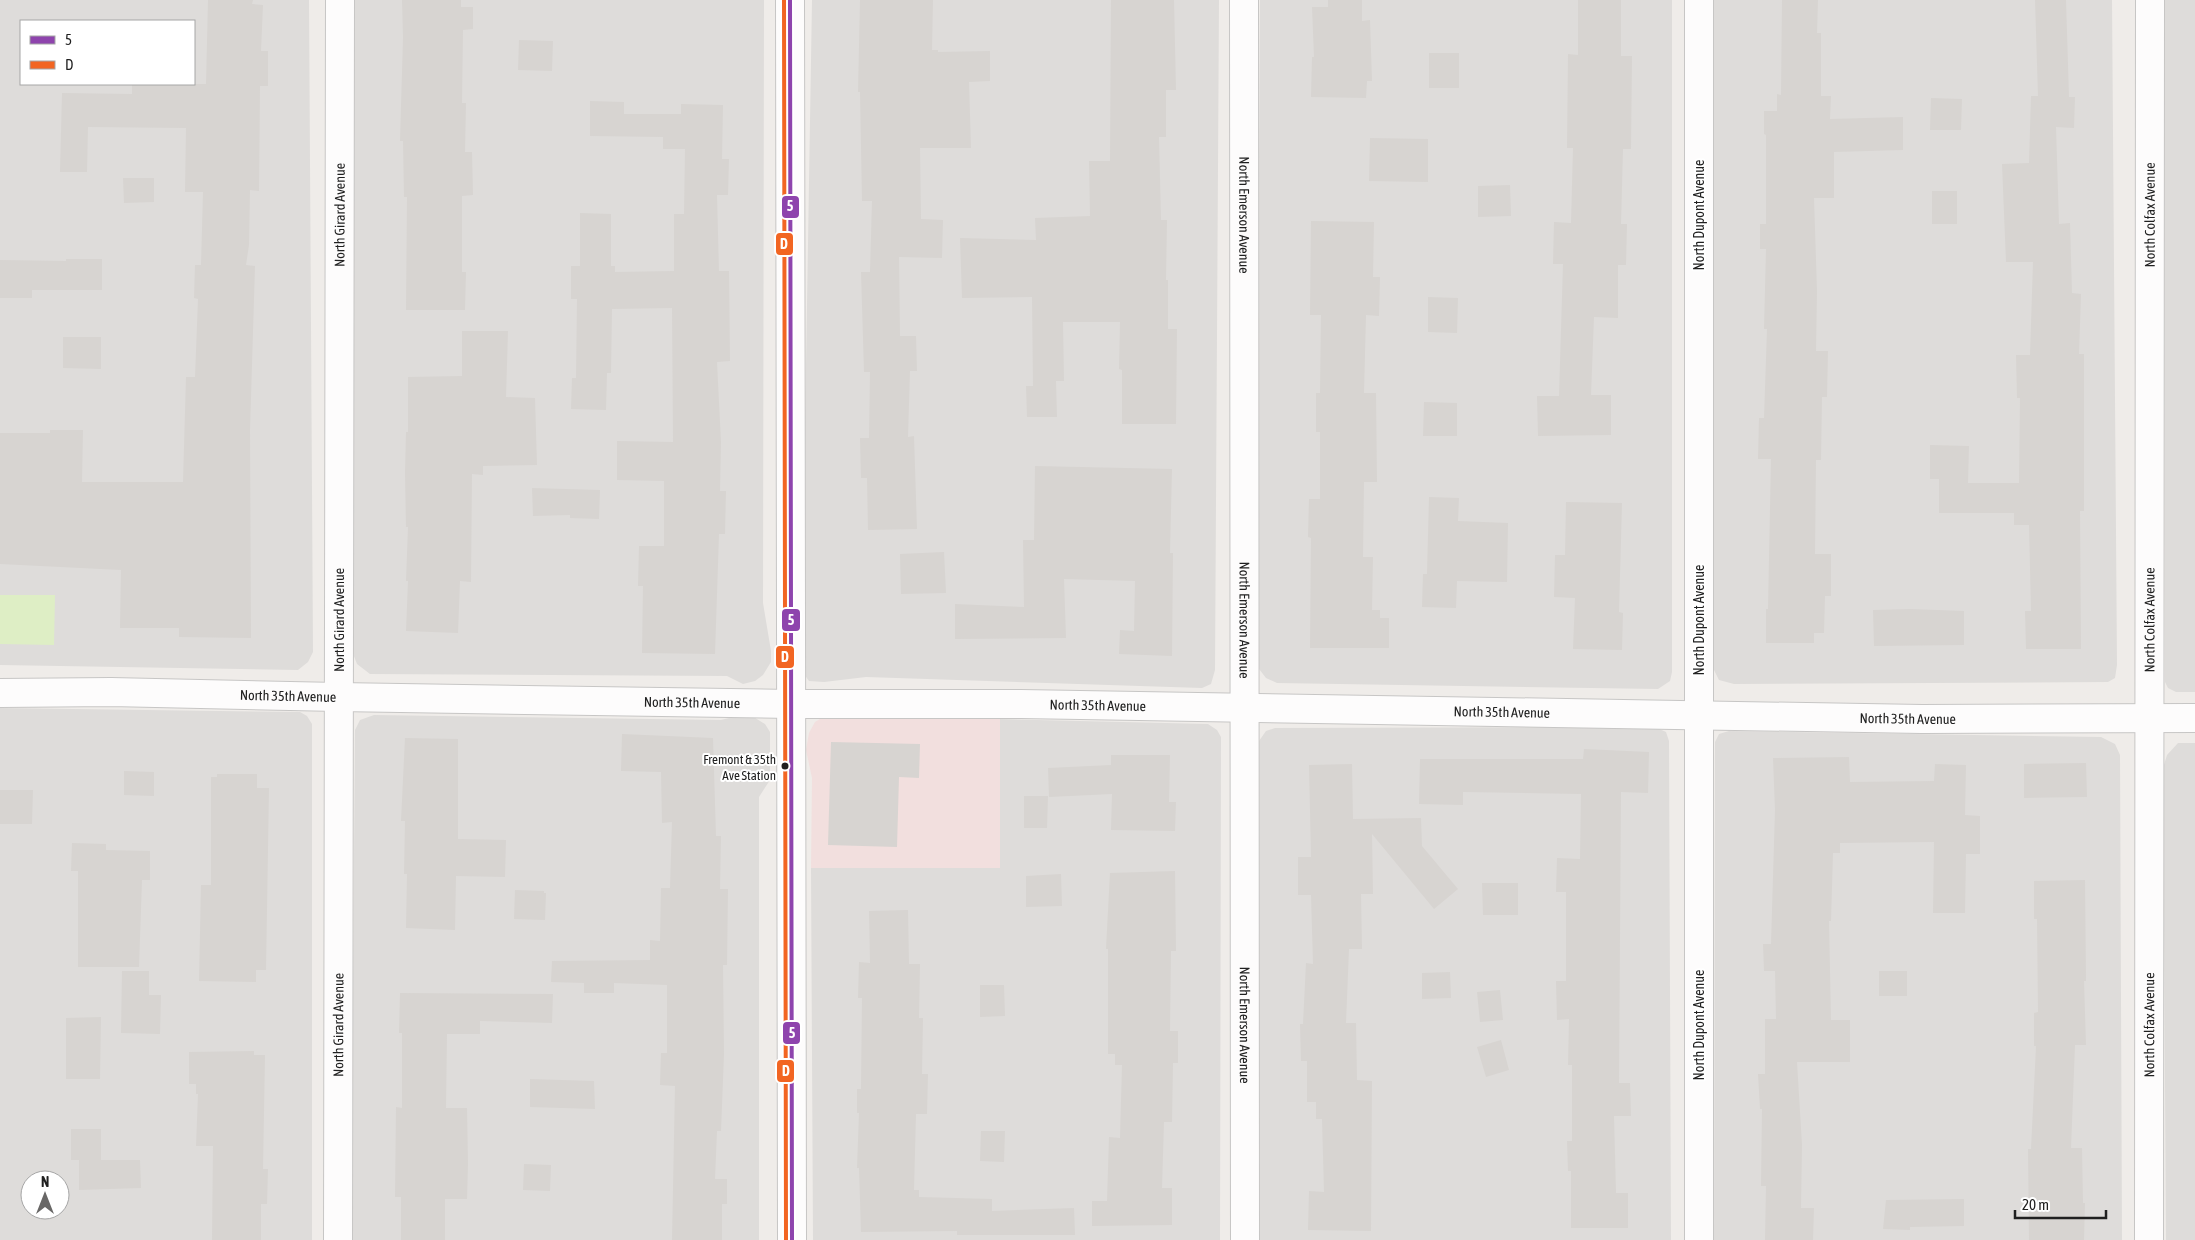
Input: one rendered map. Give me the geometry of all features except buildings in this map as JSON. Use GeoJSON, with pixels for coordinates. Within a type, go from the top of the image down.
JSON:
{"type":"FeatureCollection","features":[{"type":"Feature","properties":{"kind":"street","name":"North Girard Avenue"},"geometry":{"type":"LineString","coordinates":[[338,1240],[340,0]]}},
{"type":"Feature","properties":{"kind":"street"},"geometry":{"type":"LineString","coordinates":[[790,0],[792,1240]]}},
{"type":"Feature","properties":{"kind":"street","name":"North Emerson Avenue"},"geometry":{"type":"LineString","coordinates":[[1244,0],[1245,1240]]}},
{"type":"Feature","properties":{"kind":"street","name":"North Dupont Avenue"},"geometry":{"type":"LineString","coordinates":[[1699,0],[1699,1240]]}},
{"type":"Feature","properties":{"kind":"street","name":"North Colfax Avenue"},"geometry":{"type":"LineString","coordinates":[[2150,0],[2150,1240]]}},
{"type":"Feature","properties":{"kind":"street","name":"North 35th Avenue"},"geometry":{"type":"LineString","coordinates":[[0,693],[111,692],[791,704],[1021,704],[1922,719],[2195,718]]}},
{"type":"Feature","properties":{"kind":"shaded area"},"geometry":{"type":"Polygon","coordinates":[[[0,0],[309,0],[313,652],[308,662],[298,670],[0,665],[0,0]]]}},
{"type":"Feature","properties":{"kind":"shaded area"},"geometry":{"type":"Polygon","coordinates":[[[353,0],[764,0],[763,603],[771,662],[763,675],[755,681],[743,684],[727,676],[370,674],[357,664],[352,651],[353,0]]]}},
{"type":"Feature","properties":{"kind":"shaded area"},"geometry":{"type":"Polygon","coordinates":[[[812,0],[1219,0],[1215,670],[1211,684],[1202,688],[866,677],[824,682],[809,681],[801,670],[812,0]]]}},
{"type":"Feature","properties":{"kind":"shaded area"},"geometry":{"type":"Polygon","coordinates":[[[1260,0],[1672,0],[1672,672],[1670,681],[1658,689],[1277,683],[1266,678],[1256,665],[1260,0]]]}},
{"type":"Feature","properties":{"kind":"shaded area"},"geometry":{"type":"Polygon","coordinates":[[[1710,0],[2112,0],[2117,665],[2115,678],[2108,682],[1734,684],[1719,680],[1714,670],[1710,0]]]}},
{"type":"Feature","properties":{"kind":"shaded area"},"geometry":{"type":"Polygon","coordinates":[[[2164,0],[2195,0],[2195,692],[2176,692],[2168,688],[2165,682],[2164,0]]]}},
{"type":"Feature","properties":{"kind":"shaded area"},"geometry":{"type":"Polygon","coordinates":[[[0,708],[300,712],[307,716],[312,724],[312,1240],[0,1240],[0,708]]]}},
{"type":"Feature","properties":{"kind":"shaded area"},"geometry":{"type":"Polygon","coordinates":[[[374,715],[721,720],[741,715],[752,716],[765,724],[770,732],[770,780],[759,797],[759,1240],[351,1240],[355,730],[360,720],[374,715]]]}},
{"type":"Feature","properties":{"kind":"shaded area"},"geometry":{"type":"Polygon","coordinates":[[[825,716],[1000,719],[1000,868],[811,868],[812,778],[806,750],[809,733],[815,722],[825,716]]]}},
{"type":"Feature","properties":{"kind":"shaded area"},"geometry":{"type":"Polygon","coordinates":[[[1000,719],[1208,724],[1217,730],[1221,737],[1220,1240],[813,1240],[811,868],[1000,868],[1000,719]]]}},
{"type":"Feature","properties":{"kind":"shaded area"},"geometry":{"type":"Polygon","coordinates":[[[1655,727],[1666,732],[1669,741],[1671,1240],[1258,1240],[1259,741],[1266,731],[1275,728],[1655,727]]]}},
{"type":"Feature","properties":{"kind":"shaded area"},"geometry":{"type":"Polygon","coordinates":[[[1729,731],[2101,737],[2115,744],[2120,755],[2122,1240],[1714,1240],[1715,742],[1719,734],[1729,731]]]}},
{"type":"Feature","properties":{"kind":"shaded area"},"geometry":{"type":"Polygon","coordinates":[[[2178,743],[2195,743],[2195,1240],[2166,1240],[2163,768],[2167,755],[2178,743]]]}},
{"type":"Feature","properties":{"kind":"green space"},"geometry":{"type":"Polygon","coordinates":[[[0,595],[55,595],[54,645],[0,644],[0,595]]]}},
{"type":"Feature","properties":{"kind":"transit line","name":"D"},"geometry":{"type":"LineString","coordinates":[[784,0],[786,1240]]}},
{"type":"Feature","properties":{"kind":"transit line","name":"5"},"geometry":{"type":"LineString","coordinates":[[790,0],[792,1240]]}},
{"type":"Feature","properties":{"kind":"place","name":"Fremont & 35th Ave Station"},"geometry":{"type":"Point","coordinates":[785,766]}}]}
